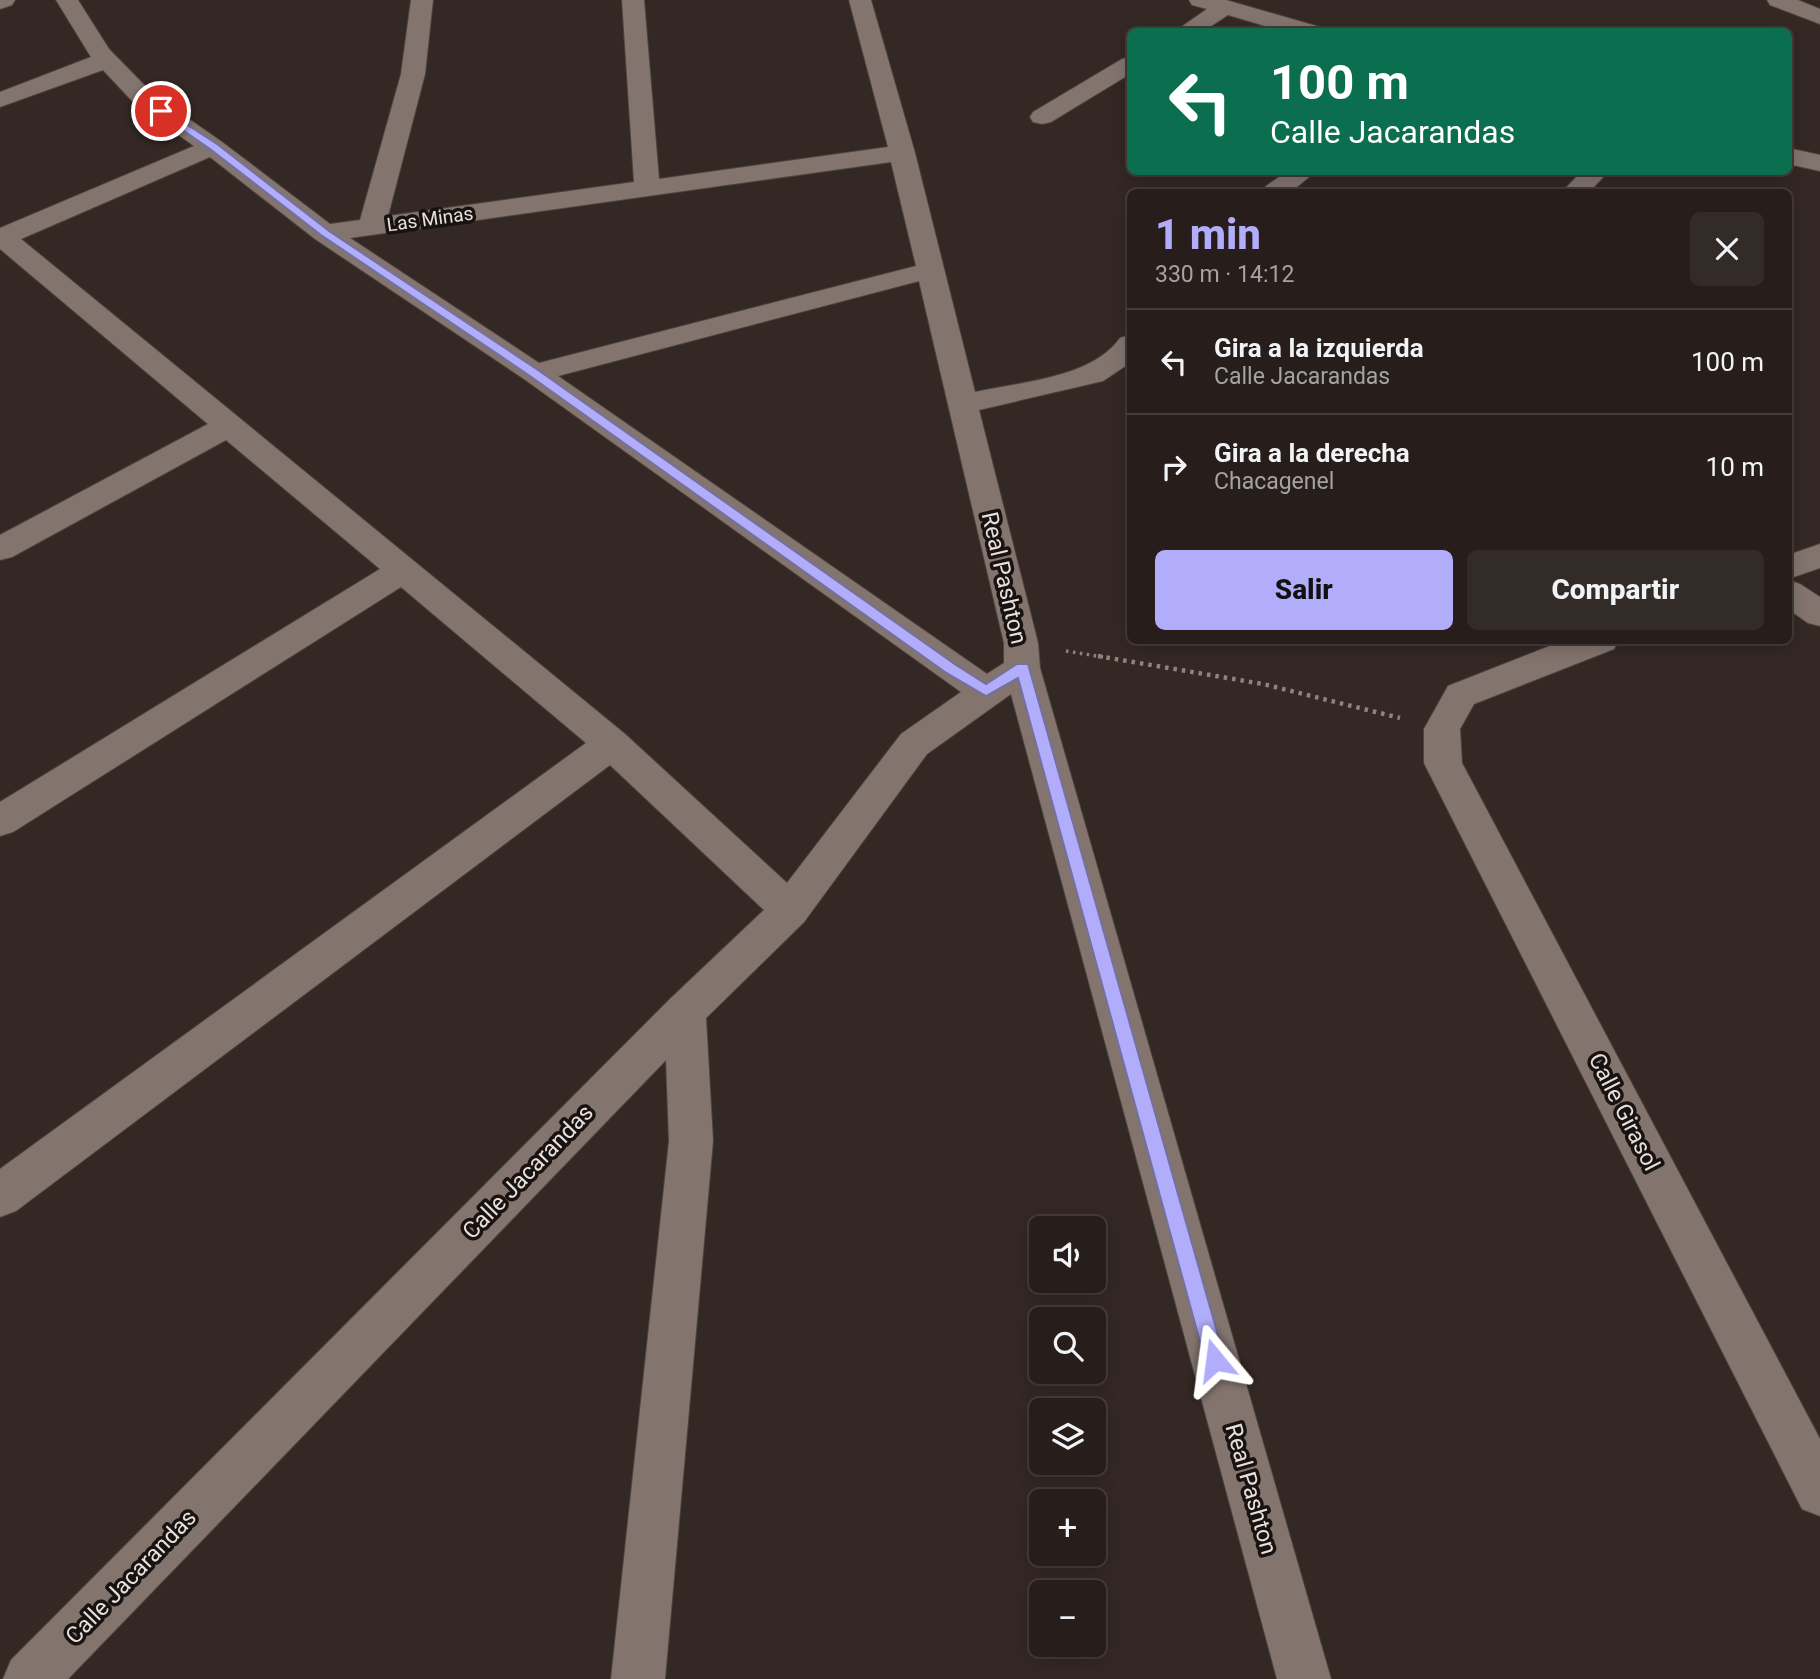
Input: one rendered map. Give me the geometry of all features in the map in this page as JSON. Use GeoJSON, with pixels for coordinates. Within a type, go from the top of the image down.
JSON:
{"type":"FeatureCollection","features":[{"type":"Feature","properties":{"kind":"street"},"geometry":{"type":"LineString","coordinates":[[67,0],[106,60],[144,99],[213,147],[325,233],[534,373],[986,691]]}},
{"type":"Feature","properties":{"kind":"street"},"geometry":{"type":"LineString","coordinates":[[372,226],[413,74],[422,0]]}},
{"type":"Feature","properties":{"kind":"street"},"geometry":{"type":"LineString","coordinates":[[633,0],[647,189]]}},
{"type":"Feature","properties":{"kind":"street","name":"Real Pashton"},"geometry":{"type":"LineString","coordinates":[[860,0],[931,270],[1022,655],[1304,1679]]}},
{"type":"Feature","properties":{"kind":"street"},"geometry":{"type":"LineString","coordinates":[[1200,0],[1298,28]]}},
{"type":"Feature","properties":{"kind":"street"},"geometry":{"type":"LineString","coordinates":[[1778,0],[1820,17]]}},
{"type":"Feature","properties":{"kind":"street"},"geometry":{"type":"LineString","coordinates":[[1192,28],[1226,7]]}},
{"type":"Feature","properties":{"kind":"street"},"geometry":{"type":"LineString","coordinates":[[0,100],[106,60]]}},
{"type":"Feature","properties":{"kind":"street"},"geometry":{"type":"LineString","coordinates":[[1042,117],[1127,66]]}},
{"type":"Feature","properties":{"kind":"street"},"geometry":{"type":"LineString","coordinates":[[213,147],[1,239],[612,744],[790,910]]}},
{"type":"Feature","properties":{"kind":"street","name":"Las Minas"},"geometry":{"type":"LineString","coordinates":[[325,233],[902,153]]}},
{"type":"Feature","properties":{"kind":"street"},"geometry":{"type":"LineString","coordinates":[[1792,157],[1820,163]]}},
{"type":"Feature","properties":{"kind":"street"},"geometry":{"type":"LineString","coordinates":[[1279,189],[1298,175]]}},
{"type":"Feature","properties":{"kind":"street"},"geometry":{"type":"LineString","coordinates":[[1578,189],[1592,175]]}},
{"type":"Feature","properties":{"kind":"street"},"geometry":{"type":"LineString","coordinates":[[534,373],[931,270]]}},
{"type":"Feature","properties":{"kind":"street"},"geometry":{"type":"LineString","coordinates":[[962,404],[1093,375],[1127,353]]}},
{"type":"Feature","properties":{"kind":"street"},"geometry":{"type":"LineString","coordinates":[[0,549],[229,426]]}},
{"type":"Feature","properties":{"kind":"street"},"geometry":{"type":"LineString","coordinates":[[1792,566],[1820,555]]}},
{"type":"Feature","properties":{"kind":"street"},"geometry":{"type":"LineString","coordinates":[[0,821],[403,570]]}},
{"type":"Feature","properties":{"kind":"street"},"geometry":{"type":"LineString","coordinates":[[1792,595],[1820,614]]}},
{"type":"Feature","properties":{"kind":"street"},"geometry":{"type":"LineString","coordinates":[[1441,729],[1461,695],[1592,644]]}},
{"type":"Feature","properties":{"kind":"street","name":"Calle Jacarandas"},"geometry":{"type":"LineString","coordinates":[[30,1679],[685,1012],[790,910],[914,744],[986,691],[1022,655]]}},
{"type":"Feature","properties":{"kind":"street","name":"Calle Girasol"},"geometry":{"type":"LineString","coordinates":[[1441,729],[1443,763],[1820,1491]]}},
{"type":"Feature","properties":{"kind":"street"},"geometry":{"type":"LineString","coordinates":[[0,1196],[612,744]]}},
{"type":"Feature","properties":{"kind":"street"},"geometry":{"type":"LineString","coordinates":[[638,1679],[691,1142],[685,1012]]}},
{"type":"Feature","properties":{"kind":"path"},"geometry":{"type":"LineString","coordinates":[[1022,655],[1263,684],[1441,729]]}},
{"type":"Feature","properties":{"kind":"route"},"geometry":{"type":"LineString","coordinates":[[161,111],[213,147],[325,233],[534,373],[986,691],[1023,668],[1215,1360]]}}]}
